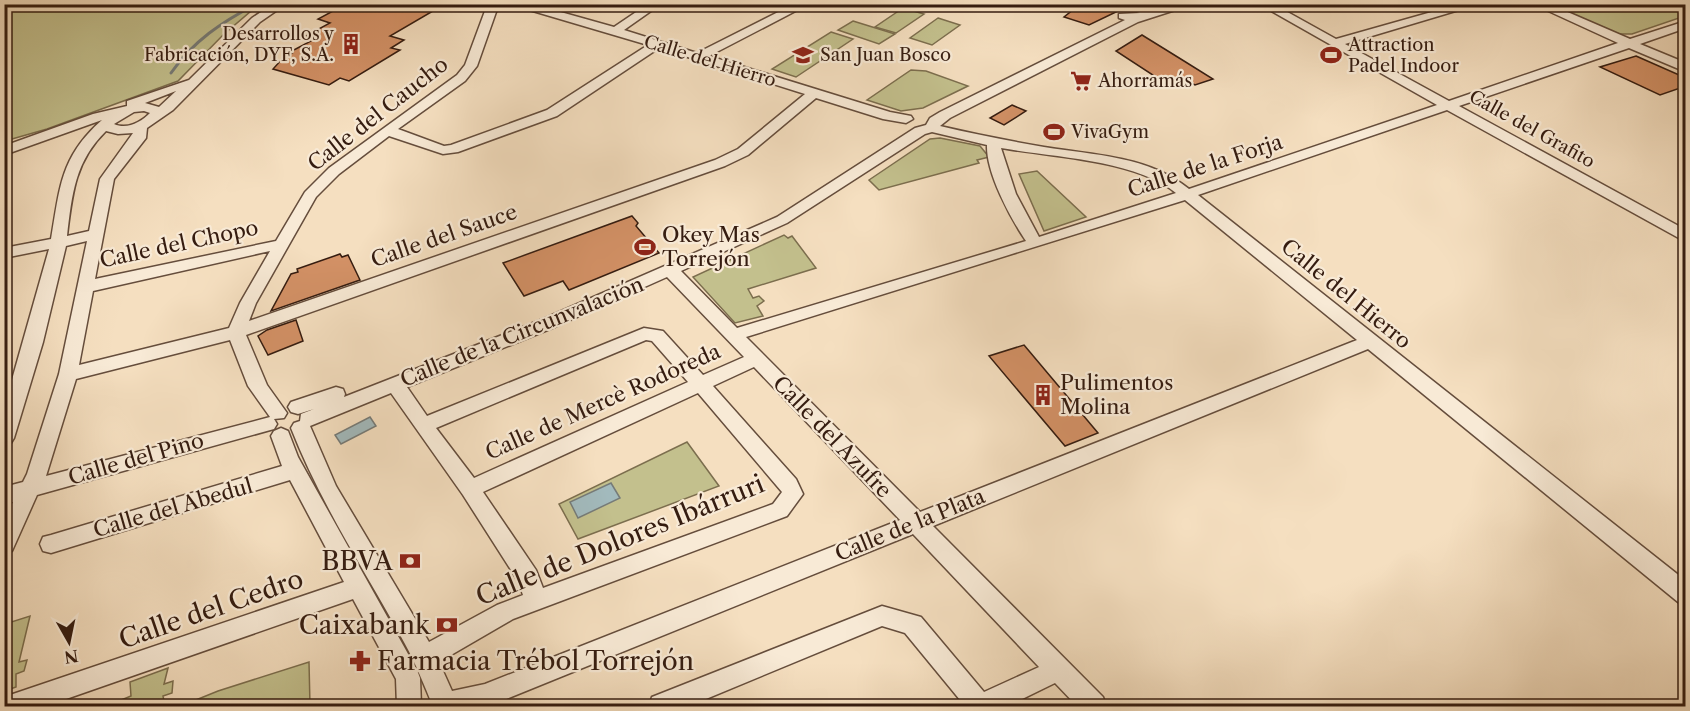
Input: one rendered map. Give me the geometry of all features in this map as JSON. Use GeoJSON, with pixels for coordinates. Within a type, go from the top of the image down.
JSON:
{"type":"FeatureCollection","features":[{"type":"Feature","properties":{"kind":"street"},"geometry":{"type":"LineString","coordinates":[[4,544],[32,489],[68,374],[107,179],[140,132],[256,20],[281,4]]}},
{"type":"Feature","properties":{"kind":"street","name":"Calle del Caucho"},"geometry":{"type":"LineString","coordinates":[[236,332],[248,303],[310,195],[334,171],[461,78],[471,66],[491,11],[497,4]]}},
{"type":"Feature","properties":{"kind":"street","name":"Calle del Hierro"},"geometry":{"type":"LineString","coordinates":[[514,4],[615,31],[888,116],[921,122],[994,143],[1152,170],[1188,194],[1686,595]]}},
{"type":"Feature","properties":{"kind":"street"},"geometry":{"type":"LineString","coordinates":[[615,31],[656,4]]}},
{"type":"Feature","properties":{"kind":"street"},"geometry":{"type":"LineString","coordinates":[[698,57],[804,4]]}},
{"type":"Feature","properties":{"kind":"street","name":"Calle de la Circunvalación"},"geometry":{"type":"LineString","coordinates":[[288,421],[576,301],[772,216],[921,122],[1131,10],[1170,4]]}},
{"type":"Feature","properties":{"kind":"street","name":"Calle de la Circunvalación"},"geometry":{"type":"LineString","coordinates":[[1131,10],[1189,4]]}},
{"type":"Feature","properties":{"kind":"street","name":"Calle del Grafito"},"geometry":{"type":"LineString","coordinates":[[1264,4],[1686,237]]}},
{"type":"Feature","properties":{"kind":"street"},"geometry":{"type":"LineString","coordinates":[[1336,43],[1474,4]]}},
{"type":"Feature","properties":{"kind":"street"},"geometry":{"type":"LineString","coordinates":[[1538,4],[1686,68]]}},
{"type":"Feature","properties":{"kind":"street","name":"Calle de la Forja"},"geometry":{"type":"LineString","coordinates":[[733,335],[1036,243],[1188,194],[1686,24]]}},
{"type":"Feature","properties":{"kind":"street"},"geometry":{"type":"LineString","coordinates":[[389,130],[443,150],[453,149],[552,113],[657,44]]}},
{"type":"Feature","properties":{"kind":"street"},"geometry":{"type":"LineString","coordinates":[[4,151],[103,122],[120,112],[144,107],[192,83]]}},
{"type":"Feature","properties":{"kind":"street"},"geometry":{"type":"LineString","coordinates":[[4,158],[103,122],[192,83]]}},
{"type":"Feature","properties":{"kind":"street","name":"Calle del Sauce"},"geometry":{"type":"LineString","coordinates":[[68,374],[236,332],[720,163],[743,152],[814,93]]}},
{"type":"Feature","properties":{"kind":"street"},"geometry":{"type":"LineString","coordinates":[[144,107],[163,110]]}},
{"type":"Feature","properties":{"kind":"street"},"geometry":{"type":"LineString","coordinates":[[103,122],[110,129],[140,132]]}},
{"type":"Feature","properties":{"kind":"street"},"geometry":{"type":"LineString","coordinates":[[4,438],[25,376],[59,243],[66,185],[71,168],[103,122]]}},
{"type":"Feature","properties":{"kind":"street","name":"Calle de la Circunvalación"},"geometry":{"type":"LineString","coordinates":[[288,421],[396,383],[549,323],[671,271],[792,215],[921,122]]}},
{"type":"Feature","properties":{"kind":"street"},"geometry":{"type":"LineString","coordinates":[[44,143],[77,140],[83,143],[83,151]]}},
{"type":"Feature","properties":{"kind":"street"},"geometry":{"type":"LineString","coordinates":[[994,143],[995,156],[1012,197],[1025,227],[1036,243]]}},
{"type":"Feature","properties":{"kind":"street"},"geometry":{"type":"LineString","coordinates":[[4,253],[95,235]]}},
{"type":"Feature","properties":{"kind":"street","name":"Calle del Chopo"},"geometry":{"type":"LineString","coordinates":[[85,287],[282,245]]}},
{"type":"Feature","properties":{"kind":"street","name":"Calle del Azufre"},"geometry":{"type":"LineString","coordinates":[[671,271],[1094,706]]}},
{"type":"Feature","properties":{"kind":"street"},"geometry":{"type":"LineString","coordinates":[[236,332],[250,368],[270,407],[288,421],[309,449],[350,528],[448,703]]}},
{"type":"Feature","properties":{"kind":"street"},"geometry":{"type":"LineString","coordinates":[[424,425],[644,334],[657,335],[701,384]]}},
{"type":"Feature","properties":{"kind":"street","name":"Calle de la Plata"},"geometry":{"type":"LineString","coordinates":[[414,706],[431,699],[448,703],[485,696],[1369,342]]}},
{"type":"Feature","properties":{"kind":"street","name":"Calle de Mercè Rodoreda"},"geometry":{"type":"LineString","coordinates":[[470,489],[756,359]]}},
{"type":"Feature","properties":{"kind":"street"},"geometry":{"type":"LineString","coordinates":[[396,383],[401,395],[470,489],[528,577],[537,601]]}},
{"type":"Feature","properties":{"kind":"street","name":"Calle de Dolores Ibárruri"},"geometry":{"type":"LineString","coordinates":[[424,658],[505,612],[780,510],[793,494],[789,485],[701,384]]}},
{"type":"Feature","properties":{"kind":"street"},"geometry":{"type":"LineString","coordinates":[[288,421],[295,470],[408,678],[409,706]]}},
{"type":"Feature","properties":{"kind":"street","name":"Calle del Pino"},"geometry":{"type":"LineString","coordinates":[[4,496],[288,421]]}},
{"type":"Feature","properties":{"kind":"street","name":"Calle del Abedul"},"geometry":{"type":"LineString","coordinates":[[51,544],[295,470]]}},
{"type":"Feature","properties":{"kind":"street","name":"Calle del Cedro"},"geometry":{"type":"LineString","coordinates":[[14,706],[358,587]]}},
{"type":"Feature","properties":{"kind":"street"},"geometry":{"type":"LineString","coordinates":[[661,706],[882,616],[914,625],[981,706],[1058,670]]}},
{"type":"Feature","properties":{"kind":"shaded area"},"geometry":{"type":"Polygon","coordinates":[[[5,4],[265,5],[250,12],[223,35],[178,81],[47,129],[5,141],[5,4]]]}},
{"type":"Feature","properties":{"kind":"shaded area"},"geometry":{"type":"Polygon","coordinates":[[[1549,5],[1685,5],[1685,16],[1632,34],[1619,34],[1549,5]]]}},
{"type":"Feature","properties":{"kind":"shaded area"},"geometry":{"type":"Polygon","coordinates":[[[903,8],[924,14],[896,33],[875,27],[903,8]]]}},
{"type":"Feature","properties":{"kind":"shaded area"},"geometry":{"type":"Polygon","coordinates":[[[938,18],[960,25],[932,45],[910,38],[938,18]]]}},
{"type":"Feature","properties":{"kind":"shaded area"},"geometry":{"type":"Polygon","coordinates":[[[853,21],[895,34],[879,44],[838,30],[853,21]]]}},
{"type":"Feature","properties":{"kind":"shaded area"},"geometry":{"type":"Polygon","coordinates":[[[831,32],[853,39],[796,77],[772,69],[831,32]]]}},
{"type":"Feature","properties":{"kind":"shaded area"},"geometry":{"type":"Polygon","coordinates":[[[911,70],[926,71],[968,86],[923,108],[901,111],[867,100],[911,70]]]}},
{"type":"Feature","properties":{"kind":"shaded area"},"geometry":{"type":"Polygon","coordinates":[[[940,138],[980,146],[989,157],[977,160],[979,163],[879,190],[869,180],[930,139],[940,138]]]}},
{"type":"Feature","properties":{"kind":"shaded area"},"geometry":{"type":"Polygon","coordinates":[[[1037,171],[1086,217],[1044,231],[1019,174],[1037,171]]]}},
{"type":"Feature","properties":{"kind":"shaded area"},"geometry":{"type":"Polygon","coordinates":[[[784,235],[788,238],[792,236],[816,268],[748,289],[753,298],[759,296],[764,301],[757,306],[763,316],[735,323],[693,277],[784,235]]]}},
{"type":"Feature","properties":{"kind":"shaded area"},"geometry":{"type":"Polygon","coordinates":[[[687,442],[719,486],[578,539],[559,504],[687,442]]]}},
{"type":"Feature","properties":{"kind":"shaded area"},"geometry":{"type":"Polygon","coordinates":[[[30,616],[19,662],[27,660],[24,671],[16,674],[16,687],[5,691],[5,624],[30,616]]]}},
{"type":"Feature","properties":{"kind":"shaded area"},"geometry":{"type":"Polygon","coordinates":[[[309,662],[310,706],[181,706],[218,691],[309,662]]]}},
{"type":"Feature","properties":{"kind":"shaded area"},"geometry":{"type":"Polygon","coordinates":[[[168,668],[164,684],[173,681],[172,693],[163,696],[165,706],[120,706],[121,700],[131,696],[130,682],[168,668]]]}},
{"type":"Feature","properties":{"kind":"water"},"geometry":{"type":"Polygon","coordinates":[[[370,417],[376,426],[341,444],[335,435],[370,417]]]}},
{"type":"Feature","properties":{"kind":"water"},"geometry":{"type":"Polygon","coordinates":[[[611,483],[620,498],[578,518],[570,502],[611,483]]]}},
{"type":"Feature","properties":{"kind":"building","name":"Desarrollos y Fabricación, DYF, S.A."},"geometry":{"type":"Polygon","coordinates":[[[346,4],[445,4],[390,36],[404,40],[391,48],[400,50],[349,81],[340,78],[329,85],[273,69],[283,58],[292,53],[290,52],[311,41],[302,38],[330,23],[318,19],[346,4]]]}},
{"type":"Feature","properties":{"kind":"building"},"geometry":{"type":"Polygon","coordinates":[[[1087,5],[1118,11],[1089,25],[1064,17],[1078,6],[1087,5]]]}},
{"type":"Feature","properties":{"kind":"building"},"geometry":{"type":"Polygon","coordinates":[[[1142,35],[1213,79],[1195,85],[1186,80],[1168,85],[1116,51],[1142,35]]]}},
{"type":"Feature","properties":{"kind":"building"},"geometry":{"type":"Polygon","coordinates":[[[1636,56],[1686,78],[1686,86],[1660,95],[1600,67],[1636,56]]]}},
{"type":"Feature","properties":{"kind":"building"},"geometry":{"type":"Polygon","coordinates":[[[1012,105],[1026,111],[1004,125],[990,118],[1012,105]]]}},
{"type":"Feature","properties":{"kind":"building"},"geometry":{"type":"Polygon","coordinates":[[[632,216],[638,223],[636,226],[659,253],[569,290],[563,281],[524,296],[503,263],[632,216]]]}},
{"type":"Feature","properties":{"kind":"building"},"geometry":{"type":"Polygon","coordinates":[[[340,254],[342,257],[348,255],[360,280],[271,311],[291,274],[298,272],[297,269],[340,254]]]}},
{"type":"Feature","properties":{"kind":"building"},"geometry":{"type":"Polygon","coordinates":[[[296,320],[303,341],[268,355],[258,336],[267,330],[296,320]]]}},
{"type":"Feature","properties":{"kind":"building","name":"Pulimentos Molina"},"geometry":{"type":"Polygon","coordinates":[[[1024,345],[1098,433],[1065,446],[989,356],[1024,345]]]}},
{"type":"Feature","properties":{"kind":"waterway"},"geometry":{"type":"LineString","coordinates":[[171,73],[189,51],[209,33],[256,4]]}},
{"type":"Feature","properties":{"kind":"place","name":"Desarrollos y Fabricación, DYF, S.A."},"geometry":{"type":"Point","coordinates":[351,44]}},
{"type":"Feature","properties":{"kind":"place","name":"San Juan Bosco"},"geometry":{"type":"Point","coordinates":[803,55]}},
{"type":"Feature","properties":{"kind":"place","name":"Attraction Padel Indoor"},"geometry":{"type":"Point","coordinates":[1331,55]}},
{"type":"Feature","properties":{"kind":"place","name":"Ahorramás"},"geometry":{"type":"Point","coordinates":[1081,81]}},
{"type":"Feature","properties":{"kind":"place","name":"VivaGym"},"geometry":{"type":"Point","coordinates":[1054,132]}},
{"type":"Feature","properties":{"kind":"place","name":"Okey Mas Torrejón"},"geometry":{"type":"Point","coordinates":[645,247]}},
{"type":"Feature","properties":{"kind":"place","name":"Pulimentos Molina"},"geometry":{"type":"Point","coordinates":[1043,395]}},
{"type":"Feature","properties":{"kind":"place","name":"BBVA"},"geometry":{"type":"Point","coordinates":[410,561]}},
{"type":"Feature","properties":{"kind":"place","name":"Caixabank"},"geometry":{"type":"Point","coordinates":[447,625]}},
{"type":"Feature","properties":{"kind":"place","name":"Farmacia Trébol Torrejón"},"geometry":{"type":"Point","coordinates":[360,661]}}]}
